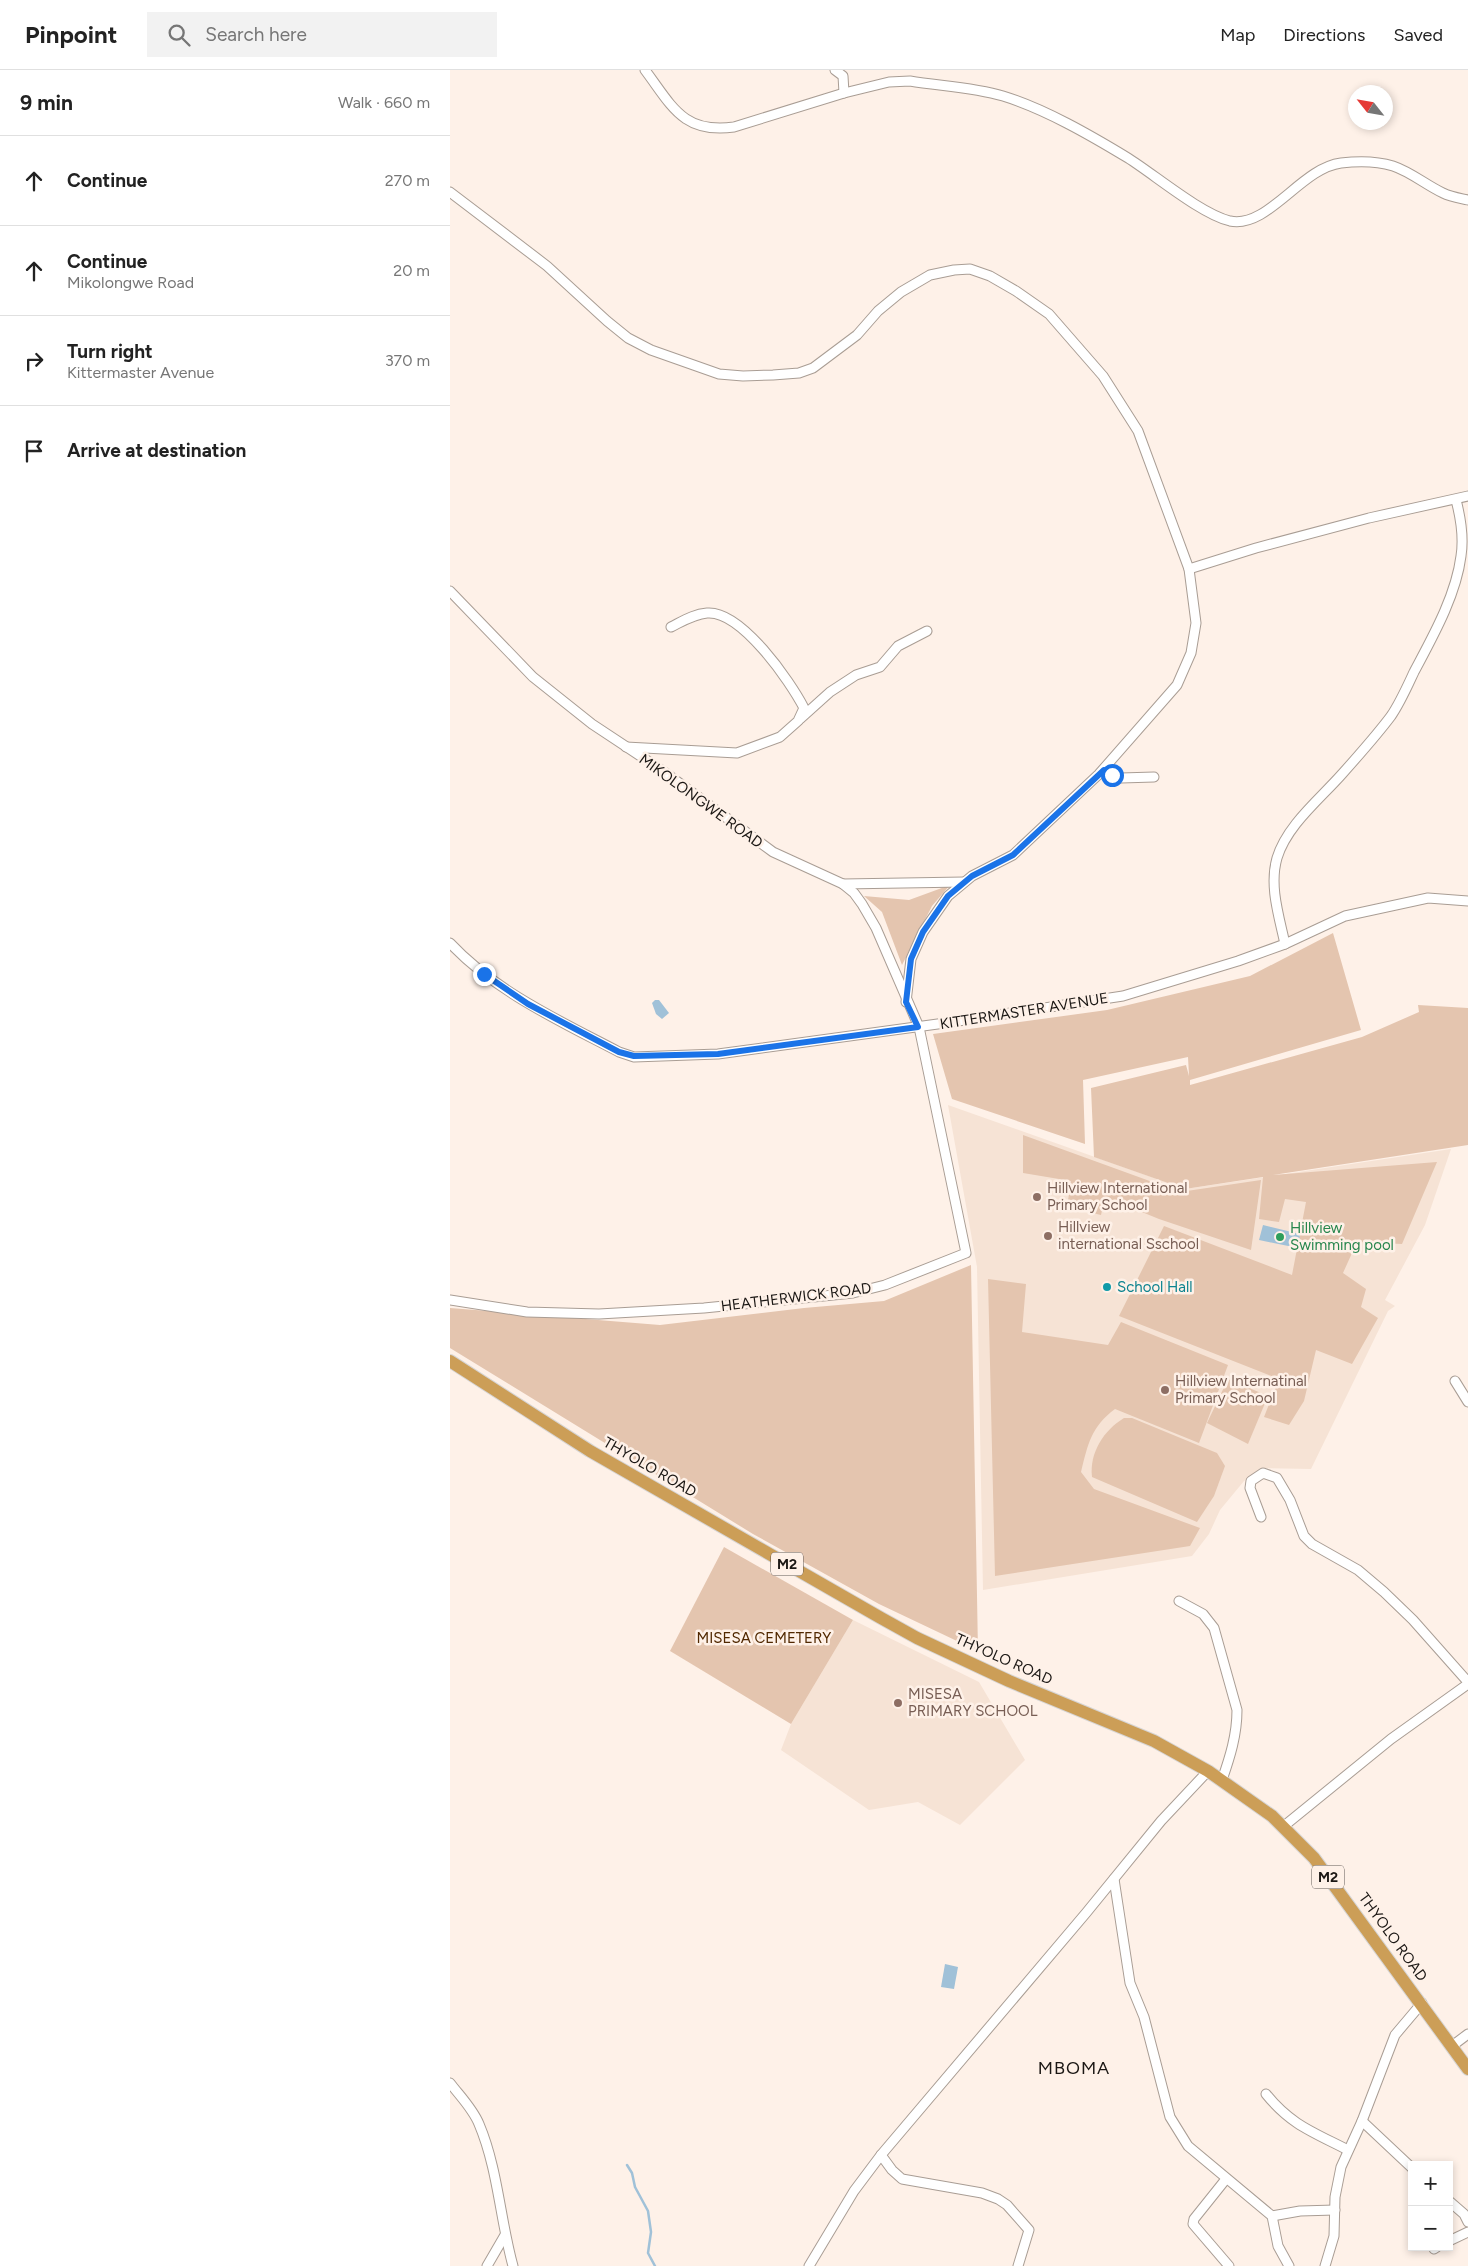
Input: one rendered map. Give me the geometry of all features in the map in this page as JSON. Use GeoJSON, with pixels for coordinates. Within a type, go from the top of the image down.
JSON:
{"type":"FeatureCollection","features":[{"type":"Feature","properties":{"kind":"highway","name":"THYOLO ROAD"},"geometry":{"type":"LineString","coordinates":[[450,1361],[590,1451],[917,1638],[1009,1681],[1141,1735],[1222,1780],[1284,1826],[1314,1858],[1422,2003],[1468,2069]]}},
{"type":"Feature","properties":{"kind":"street"},"geometry":{"type":"LineString","coordinates":[[645,70],[682,117],[696,126],[704,128],[734,127],[844,93],[889,82],[903,81],[1002,96],[1036,108],[1116,151],[1199,206],[1233,221],[1243,222],[1258,215],[1310,175],[1323,167],[1338,163],[1368,162],[1393,166],[1444,194],[1468,200]]}},
{"type":"Feature","properties":{"kind":"street"},"geometry":{"type":"LineString","coordinates":[[835,70],[843,76],[844,93]]}},
{"type":"Feature","properties":{"kind":"street"},"geometry":{"type":"LineString","coordinates":[[450,192],[547,266],[607,322],[628,338],[651,350],[719,374],[742,376],[773,375],[806,370],[829,358],[857,335],[878,311],[901,292],[930,276],[954,270],[970,269],[990,276],[1016,290],[1049,314],[1103,376],[1138,431],[1189,569],[1196,623],[1191,653],[1177,685],[1104,770],[1013,855],[972,876],[948,896],[923,932],[911,959],[906,1002]]}},
{"type":"Feature","properties":{"kind":"street"},"geometry":{"type":"LineString","coordinates":[[1189,569],[1256,548],[1359,521],[1468,496]]}},
{"type":"Feature","properties":{"kind":"street"},"geometry":{"type":"LineString","coordinates":[[1285,944],[1275,896],[1275,870],[1278,856],[1285,840],[1307,812],[1375,737],[1392,714],[1438,628],[1461,558],[1463,528],[1456,500]]}},
{"type":"Feature","properties":{"kind":"street","name":"MIKOLONGWE ROAD"},"geometry":{"type":"LineString","coordinates":[[450,590],[533,677],[592,724],[686,788],[773,852],[843,884],[854,893],[876,928],[918,1027]]}},
{"type":"Feature","properties":{"kind":"street"},"geometry":{"type":"LineString","coordinates":[[671,628],[693,616],[707,613],[717,614],[734,623],[754,638],[795,691],[804,708],[798,721]]}},
{"type":"Feature","properties":{"kind":"street"},"geometry":{"type":"LineString","coordinates":[[625,747],[720,754],[736,753],[780,737],[830,692],[856,674],[880,667],[898,646],[927,631]]}},
{"type":"Feature","properties":{"kind":"street"},"geometry":{"type":"LineString","coordinates":[[1104,770],[1121,778],[1154,776]]}},
{"type":"Feature","properties":{"kind":"street"},"geometry":{"type":"LineString","coordinates":[[843,884],[965,882]]}},
{"type":"Feature","properties":{"kind":"street","name":"KITTERMASTER AVENUE"},"geometry":{"type":"LineString","coordinates":[[450,943],[467,961],[528,1004],[619,1052],[634,1056],[718,1054],[918,1027],[1124,996],[1238,961],[1285,944],[1345,916],[1428,898],[1468,901]]}},
{"type":"Feature","properties":{"kind":"street","name":"HEATHERWICK ROAD"},"geometry":{"type":"LineString","coordinates":[[450,1300],[526,1312],[590,1314],[704,1308],[853,1293],[885,1285],[966,1253],[918,1027]]}},
{"type":"Feature","properties":{"kind":"street"},"geometry":{"type":"LineString","coordinates":[[1455,1380],[1468,1402]]}},
{"type":"Feature","properties":{"kind":"street"},"geometry":{"type":"LineString","coordinates":[[1261,1517],[1250,1488],[1251,1481],[1264,1473],[1277,1478],[1290,1500],[1304,1536],[1312,1544],[1358,1570],[1384,1592],[1413,1620],[1468,1683],[1391,1739],[1284,1826]]}},
{"type":"Feature","properties":{"kind":"street"},"geometry":{"type":"LineString","coordinates":[[1180,1601],[1203,1614],[1214,1628],[1237,1710],[1237,1723],[1232,1751],[1222,1780]]}},
{"type":"Feature","properties":{"kind":"street"},"geometry":{"type":"LineString","coordinates":[[808,2266],[854,2191],[881,2155],[1161,1821],[1208,1771]]}},
{"type":"Feature","properties":{"kind":"street"},"geometry":{"type":"LineString","coordinates":[[1114,1879],[1130,1983],[1144,2018],[1170,2117],[1188,2146],[1272,2216],[1278,2246],[1289,2266]]}},
{"type":"Feature","properties":{"kind":"street"},"geometry":{"type":"LineString","coordinates":[[1325,2266],[1334,2236],[1335,2197],[1348,2150],[1362,2121],[1395,2035],[1422,2003]]}},
{"type":"Feature","properties":{"kind":"street"},"geometry":{"type":"LineString","coordinates":[[1452,2046],[1468,2034]]}},
{"type":"Feature","properties":{"kind":"street"},"geometry":{"type":"LineString","coordinates":[[450,2083],[479,2123],[502,2205],[505,2235],[513,2266]]}},
{"type":"Feature","properties":{"kind":"street"},"geometry":{"type":"LineString","coordinates":[[1266,2094],[1280,2112],[1290,2120],[1348,2150]]}},
{"type":"Feature","properties":{"kind":"street"},"geometry":{"type":"LineString","coordinates":[[1362,2121],[1408,2164]]}},
{"type":"Feature","properties":{"kind":"street"},"geometry":{"type":"LineString","coordinates":[[881,2155],[892,2170],[902,2179],[982,2193],[998,2199],[1007,2205],[1029,2230],[1018,2266]]}},
{"type":"Feature","properties":{"kind":"street"},"geometry":{"type":"LineString","coordinates":[[1226,2179],[1194,2219],[1193,2224],[1229,2266]]}},
{"type":"Feature","properties":{"kind":"street"},"geometry":{"type":"LineString","coordinates":[[1453,2204],[1464,2214],[1468,2222]]}},
{"type":"Feature","properties":{"kind":"street"},"geometry":{"type":"LineString","coordinates":[[1272,2216],[1300,2211],[1336,2210]]}},
{"type":"Feature","properties":{"kind":"street"},"geometry":{"type":"LineString","coordinates":[[1453,2239],[1468,2232]]}},
{"type":"Feature","properties":{"kind":"street"},"geometry":{"type":"LineString","coordinates":[[487,2266],[505,2235]]}},
{"type":"Feature","properties":{"kind":"shaded area","name":"Hillview Internatinal Primary School"},"geometry":{"type":"Polygon","coordinates":[[[948,1105],[1185,1189],[1451,1149],[1425,1225],[1385,1300],[1395,1306],[1388,1311],[1311,1469],[1263,1468],[1244,1481],[1220,1510],[1209,1534],[1192,1556],[983,1590],[977,1267],[948,1105]]]}},
{"type":"Feature","properties":{"kind":"shaded area","name":"MISESA PRIMARY SCHOOL"},"geometry":{"type":"Polygon","coordinates":[[[853,1620],[979,1682],[1025,1760],[960,1825],[918,1802],[869,1810],[781,1750],[791,1724],[853,1620]]]}},
{"type":"Feature","properties":{"kind":"green space"},"geometry":{"type":"Polygon","coordinates":[[[950,885],[932,906],[902,965],[882,912],[864,896],[909,900],[950,885]]]}},
{"type":"Feature","properties":{"kind":"green space"},"geometry":{"type":"Polygon","coordinates":[[[1333,933],[1361,1030],[1190,1080],[1190,1085],[1362,1037],[1419,1012],[1418,1005],[1468,1008],[1468,1145],[1273,1175],[1437,1162],[1402,1244],[1357,1242],[1343,1273],[1366,1289],[1361,1307],[1378,1318],[1352,1364],[1316,1350],[1304,1401],[1289,1425],[1264,1417],[1279,1379],[1119,1316],[1164,1226],[1292,1275],[1306,1202],[1285,1199],[1279,1222],[1259,1219],[1263,1177],[1185,1189],[1094,1157],[1091,1088],[1186,1065],[1189,1076],[1188,1057],[1083,1080],[1085,1144],[952,1099],[933,1034],[1107,1010],[1250,976],[1333,933]]]}},
{"type":"Feature","properties":{"kind":"green space"},"geometry":{"type":"Polygon","coordinates":[[[1023,1135],[1180,1192],[1261,1180],[1251,1250],[1159,1219],[1105,1197],[1101,1215],[1067,1207],[1071,1181],[1023,1173],[1023,1135]]]}},
{"type":"Feature","properties":{"kind":"green space"},"geometry":{"type":"Polygon","coordinates":[[[971,1265],[978,1651],[879,1604],[753,1534],[450,1348],[450,1308],[660,1325],[804,1308],[884,1301],[971,1265]]]}},
{"type":"Feature","properties":{"kind":"green space"},"geometry":{"type":"Polygon","coordinates":[[[988,1279],[1026,1284],[1022,1332],[1108,1345],[1121,1322],[1228,1365],[1199,1443],[1115,1409],[1096,1429],[1081,1472],[1094,1489],[1200,1528],[1190,1546],[995,1576],[988,1279]]]}},
{"type":"Feature","properties":{"kind":"green space"},"geometry":{"type":"Polygon","coordinates":[[[1228,1379],[1268,1396],[1248,1444],[1207,1423],[1228,1379]]]}},
{"type":"Feature","properties":{"kind":"green space"},"geometry":{"type":"Polygon","coordinates":[[[1124,1418],[1132,1418],[1217,1453],[1225,1466],[1214,1496],[1197,1522],[1092,1477],[1093,1459],[1099,1443],[1110,1429],[1124,1418]]]}},
{"type":"Feature","properties":{"kind":"green space","name":"MISESA CEMETERY"},"geometry":{"type":"Polygon","coordinates":[[[724,1547],[853,1620],[791,1724],[670,1651],[724,1547]]]}},
{"type":"Feature","properties":{"kind":"water"},"geometry":{"type":"Polygon","coordinates":[[[655,1000],[659,1000],[669,1013],[662,1019],[656,1014],[652,1003],[655,1000]]]}},
{"type":"Feature","properties":{"kind":"water","name":"Hillview Swimming pool"},"geometry":{"type":"Polygon","coordinates":[[[1263,1225],[1300,1234],[1298,1248],[1259,1240],[1263,1225]]]}},
{"type":"Feature","properties":{"kind":"water"},"geometry":{"type":"Polygon","coordinates":[[[945,1964],[958,1967],[954,1989],[941,1987],[945,1964]]]}},
{"type":"Feature","properties":{"kind":"waterway"},"geometry":{"type":"LineString","coordinates":[[627,2165],[632,2173],[635,2187],[648,2211],[651,2232],[648,2253],[655,2266]]}},
{"type":"Feature","properties":{"kind":"place","name":"Hillview International Primary School"},"geometry":{"type":"Point","coordinates":[1037,1197]}},
{"type":"Feature","properties":{"kind":"place","name":"Hillview international Sschool"},"geometry":{"type":"Point","coordinates":[1048,1236]}},
{"type":"Feature","properties":{"kind":"place","name":"Hillview Swimming pool"},"geometry":{"type":"Point","coordinates":[1280,1237]}},
{"type":"Feature","properties":{"kind":"place","name":"School Hall"},"geometry":{"type":"Point","coordinates":[1107,1287]}},
{"type":"Feature","properties":{"kind":"place","name":"Hillview Internatinal Primary School"},"geometry":{"type":"Point","coordinates":[1165,1390]}},
{"type":"Feature","properties":{"kind":"place","name":"MISESA PRIMARY SCHOOL"},"geometry":{"type":"Point","coordinates":[898,1703]}},
{"type":"Feature","properties":{"kind":"district","name":"MBOMA"},"geometry":{"type":"Point","coordinates":[1074,2068]}},
{"type":"Feature","properties":{"kind":"route"},"geometry":{"type":"LineString","coordinates":[[484,974],[528,1004],[619,1052],[634,1056],[718,1054],[918,1027],[906,1002],[911,959],[923,932],[948,896],[972,876],[1013,855],[1104,770],[1112,775]]}}]}
